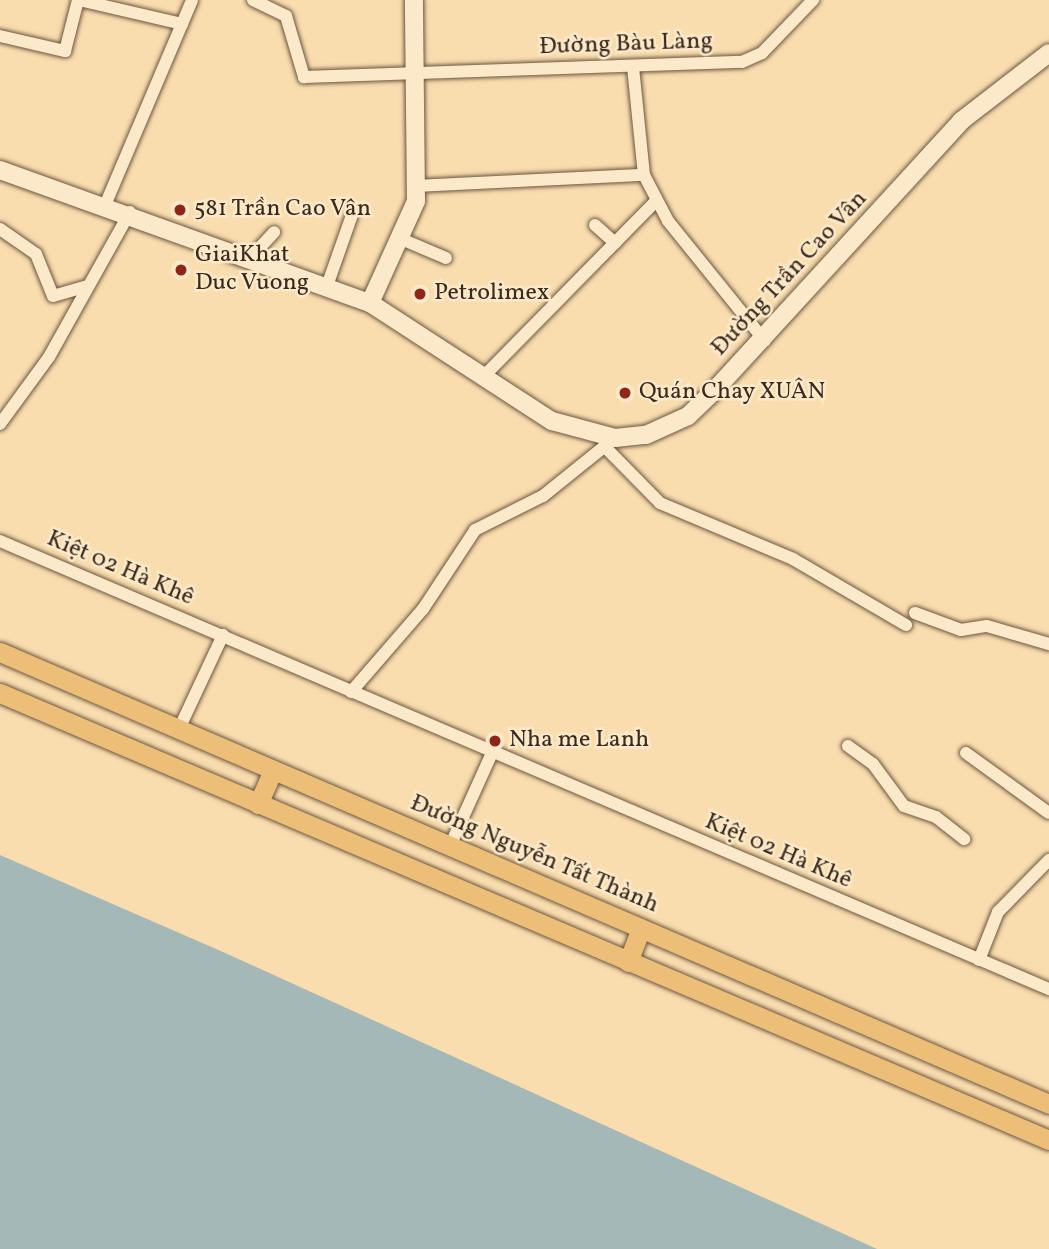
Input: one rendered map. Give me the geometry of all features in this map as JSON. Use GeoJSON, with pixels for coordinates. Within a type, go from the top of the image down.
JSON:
{"type":"FeatureCollection","features":[{"type":"Feature","properties":{"kind":"main road"},"geometry":{"type":"LineString","coordinates":[[370,303],[399,238],[416,187],[414,0]]}},
{"type":"Feature","properties":{"kind":"main road","name":"Đường Trần Cao Vân"},"geometry":{"type":"LineString","coordinates":[[0,170],[106,203],[370,303],[552,421],[610,442],[646,435],[688,416],[765,341],[961,121],[1049,53]]}},
{"type":"Feature","properties":{"kind":"main road","name":"Đường Nguyễn Tất Thành"},"geometry":{"type":"LineString","coordinates":[[0,652],[1049,1104]]}},
{"type":"Feature","properties":{"kind":"main road"},"geometry":{"type":"LineString","coordinates":[[0,693],[1049,1140]]}},
{"type":"Feature","properties":{"kind":"main road"},"geometry":{"type":"LineString","coordinates":[[258,804],[273,770]]}},
{"type":"Feature","properties":{"kind":"main road"},"geometry":{"type":"LineString","coordinates":[[628,962],[641,928]]}},
{"type":"Feature","properties":{"kind":"street"},"geometry":{"type":"LineString","coordinates":[[0,36],[65,51],[79,0],[182,24]]}},
{"type":"Feature","properties":{"kind":"street"},"geometry":{"type":"LineString","coordinates":[[106,203],[192,0]]}},
{"type":"Feature","properties":{"kind":"street","name":"Đường Bàu Làng"},"geometry":{"type":"LineString","coordinates":[[253,0],[286,16],[304,77],[634,67],[753,60],[813,0]]}},
{"type":"Feature","properties":{"kind":"street"},"geometry":{"type":"LineString","coordinates":[[634,67],[644,175],[656,201],[765,341]]}},
{"type":"Feature","properties":{"kind":"street"},"geometry":{"type":"LineString","coordinates":[[416,187],[644,175]]}},
{"type":"Feature","properties":{"kind":"street"},"geometry":{"type":"LineString","coordinates":[[484,376],[656,201]]}},
{"type":"Feature","properties":{"kind":"street"},"geometry":{"type":"LineString","coordinates":[[0,424],[42,368],[131,212]]}},
{"type":"Feature","properties":{"kind":"street"},"geometry":{"type":"LineString","coordinates":[[327,286],[353,212]]}},
{"type":"Feature","properties":{"kind":"street"},"geometry":{"type":"LineString","coordinates":[[595,225],[615,243]]}},
{"type":"Feature","properties":{"kind":"street"},"geometry":{"type":"LineString","coordinates":[[0,229],[36,254],[53,296],[88,286]]}},
{"type":"Feature","properties":{"kind":"street"},"geometry":{"type":"LineString","coordinates":[[251,257],[274,232]]}},
{"type":"Feature","properties":{"kind":"street"},"geometry":{"type":"LineString","coordinates":[[399,238],[446,258]]}},
{"type":"Feature","properties":{"kind":"street"},"geometry":{"type":"LineString","coordinates":[[351,692],[423,609],[475,530],[542,496],[610,442],[660,503],[793,559],[906,625]]}},
{"type":"Feature","properties":{"kind":"street","name":"Kiệt 02 Hà Khê"},"geometry":{"type":"LineString","coordinates":[[0,541],[1049,989]]}},
{"type":"Feature","properties":{"kind":"street"},"geometry":{"type":"LineString","coordinates":[[915,613],[961,630],[987,626],[1049,644]]}},
{"type":"Feature","properties":{"kind":"street"},"geometry":{"type":"LineString","coordinates":[[179,729],[223,635]]}},
{"type":"Feature","properties":{"kind":"street"},"geometry":{"type":"LineString","coordinates":[[848,746],[873,764],[904,806],[936,817],[964,839]]}},
{"type":"Feature","properties":{"kind":"street"},"geometry":{"type":"LineString","coordinates":[[450,846],[492,753]]}},
{"type":"Feature","properties":{"kind":"street"},"geometry":{"type":"LineString","coordinates":[[966,753],[1049,813]]}},
{"type":"Feature","properties":{"kind":"street"},"geometry":{"type":"LineString","coordinates":[[979,960],[998,912],[1035,870],[1049,860]]}},
{"type":"Feature","properties":{"kind":"shaded area"},"geometry":{"type":"Polygon","coordinates":[[[0,855],[223,952],[877,1249],[0,1249],[0,855]]]}},
{"type":"Feature","properties":{"kind":"place","name":"581 Trần Cao Vân"},"geometry":{"type":"Point","coordinates":[180,210]}},
{"type":"Feature","properties":{"kind":"place","name":"GiaiKhat Duc Vuong"},"geometry":{"type":"Point","coordinates":[181,270]}},
{"type":"Feature","properties":{"kind":"place","name":"Petrolimex"},"geometry":{"type":"Point","coordinates":[420,294]}},
{"type":"Feature","properties":{"kind":"place","name":"Quán Chay XUÂN"},"geometry":{"type":"Point","coordinates":[625,393]}},
{"type":"Feature","properties":{"kind":"place","name":"Nha me Lanh"},"geometry":{"type":"Point","coordinates":[495,741]}}]}
